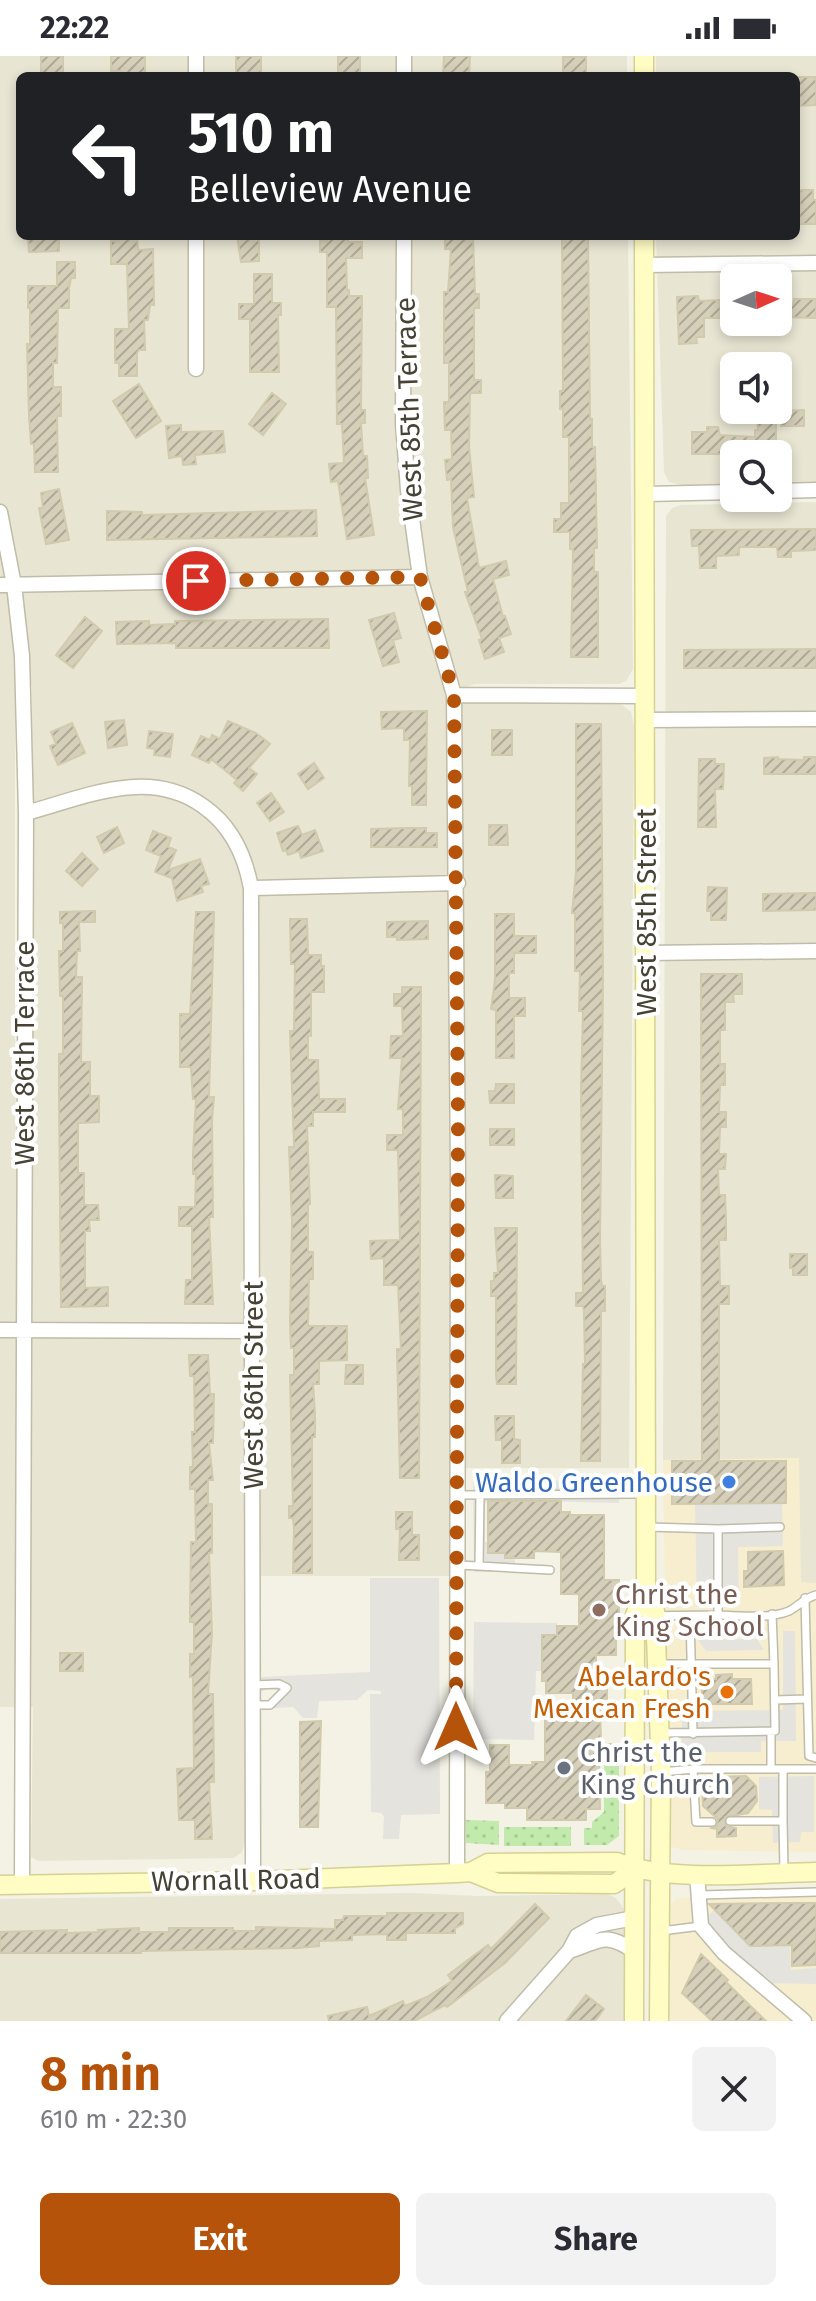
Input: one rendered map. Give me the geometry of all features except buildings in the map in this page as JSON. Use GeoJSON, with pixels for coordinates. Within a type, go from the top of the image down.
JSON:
{"type":"FeatureCollection","features":[{"type":"Feature","properties":{"kind":"main road","name":"West 85th Street"},"geometry":{"type":"LineString","coordinates":[[644,240],[646,1588],[655,1616],[660,1733],[659,2021]]}},
{"type":"Feature","properties":{"kind":"main road","name":"West 85th Street"},"geometry":{"type":"LineString","coordinates":[[634,2021],[635,1616],[646,1588]]}},
{"type":"Feature","properties":{"kind":"main road","name":"Wornall Road"},"geometry":{"type":"LineString","coordinates":[[0,1885],[253,1881],[464,1873],[498,1883],[614,1884],[635,1870],[697,1874],[816,1872]]}},
{"type":"Feature","properties":{"kind":"street"},"geometry":{"type":"LineString","coordinates":[[196,240],[196,369]]}},
{"type":"Feature","properties":{"kind":"street","name":"West 85th Terrace"},"geometry":{"type":"LineString","coordinates":[[404,240],[403,423],[408,490],[420,577],[454,695],[458,883],[457,1565],[464,1873]]}},
{"type":"Feature","properties":{"kind":"street"},"geometry":{"type":"LineString","coordinates":[[644,265],[816,263]]}},
{"type":"Feature","properties":{"kind":"street"},"geometry":{"type":"LineString","coordinates":[[792,491],[816,490]]}},
{"type":"Feature","properties":{"kind":"street"},"geometry":{"type":"LineString","coordinates":[[646,494],[720,492]]}},
{"type":"Feature","properties":{"kind":"street","name":"West 86th Terrace"},"geometry":{"type":"LineString","coordinates":[[0,512],[7,585],[22,656],[26,813],[22,1884]]}},
{"type":"Feature","properties":{"kind":"street"},"geometry":{"type":"LineString","coordinates":[[7,585],[420,577]]}},
{"type":"Feature","properties":{"kind":"street"},"geometry":{"type":"LineString","coordinates":[[454,695],[646,696]]}},
{"type":"Feature","properties":{"kind":"street"},"geometry":{"type":"LineString","coordinates":[[646,720],[816,719]]}},
{"type":"Feature","properties":{"kind":"street","name":"West 86th Street"},"geometry":{"type":"LineString","coordinates":[[26,813],[118,788],[158,786],[187,794],[216,815],[235,838],[247,866],[251,888],[254,1331],[253,1881]]}},
{"type":"Feature","properties":{"kind":"street"},"geometry":{"type":"LineString","coordinates":[[251,888],[458,883]]}},
{"type":"Feature","properties":{"kind":"street"},"geometry":{"type":"LineString","coordinates":[[646,953],[816,951]]}},
{"type":"Feature","properties":{"kind":"street"},"geometry":{"type":"LineString","coordinates":[[0,1330],[254,1331]]}},
{"type":"Feature","properties":{"kind":"street"},"geometry":{"type":"LineString","coordinates":[[697,1874],[701,1926],[724,1953],[804,2021]]}},
{"type":"Feature","properties":{"kind":"street"},"geometry":{"type":"LineString","coordinates":[[507,2021],[569,1951],[577,1936],[586,1929],[634,1918]]}},
{"type":"Feature","properties":{"kind":"street"},"geometry":{"type":"LineString","coordinates":[[569,1951],[600,1938],[621,1942],[635,1952]]}},
{"type":"Feature","properties":{"kind":"lane"},"geometry":{"type":"LineString","coordinates":[[457,1495],[646,1494]]}},
{"type":"Feature","properties":{"kind":"lane"},"geometry":{"type":"LineString","coordinates":[[479,1566],[480,1495]]}},
{"type":"Feature","properties":{"kind":"lane"},"geometry":{"type":"LineString","coordinates":[[646,1527],[780,1527]]}},
{"type":"Feature","properties":{"kind":"lane"},"geometry":{"type":"LineString","coordinates":[[718,1529],[718,1615]]}},
{"type":"Feature","properties":{"kind":"lane"},"geometry":{"type":"LineString","coordinates":[[457,1565],[550,1570]]}},
{"type":"Feature","properties":{"kind":"lane"},"geometry":{"type":"LineString","coordinates":[[635,1616],[772,1614],[787,1612],[805,1598],[816,1595]]}},
{"type":"Feature","properties":{"kind":"lane"},"geometry":{"type":"LineString","coordinates":[[805,1598],[809,1756],[816,1758]]}},
{"type":"Feature","properties":{"kind":"lane"},"geometry":{"type":"LineString","coordinates":[[660,1733],[775,1731],[772,1614]]}},
{"type":"Feature","properties":{"kind":"lane"},"geometry":{"type":"LineString","coordinates":[[690,1616],[693,1734]]}},
{"type":"Feature","properties":{"kind":"lane"},"geometry":{"type":"LineString","coordinates":[[656,1664],[774,1664]]}},
{"type":"Feature","properties":{"kind":"lane"},"geometry":{"type":"LineString","coordinates":[[253,1685],[279,1684],[287,1688],[270,1705],[253,1705]]}},
{"type":"Feature","properties":{"kind":"lane"},"geometry":{"type":"LineString","coordinates":[[775,1700],[807,1699]]}},
{"type":"Feature","properties":{"kind":"lane"},"geometry":{"type":"LineString","coordinates":[[771,1732],[771,1769]]}},
{"type":"Feature","properties":{"kind":"lane"},"geometry":{"type":"LineString","coordinates":[[693,1769],[696,1822],[712,1822]]}},
{"type":"Feature","properties":{"kind":"lane"},"geometry":{"type":"LineString","coordinates":[[783,1769],[784,1872]]}},
{"type":"Feature","properties":{"kind":"lane"},"geometry":{"type":"LineString","coordinates":[[661,1772],[816,1769]]}},
{"type":"Feature","properties":{"kind":"lane"},"geometry":{"type":"LineString","coordinates":[[730,1821],[783,1821]]}},
{"type":"Feature","properties":{"kind":"lane"},"geometry":{"type":"LineString","coordinates":[[700,1895],[816,1892]]}},
{"type":"Feature","properties":{"kind":"lane"},"geometry":{"type":"LineString","coordinates":[[661,1931],[701,1926]]}},
{"type":"Feature","properties":{"kind":"shaded area"},"geometry":{"type":"Polygon","coordinates":[[[0,56],[627,56],[627,72],[16,72],[16,240],[628,240],[633,669],[626,681],[619,684],[474,684],[448,695],[470,703],[614,703],[631,712],[634,726],[629,1468],[449,1468],[450,1576],[245,1576],[246,1839],[242,1852],[234,1858],[38,1861],[31,1857],[33,1707],[0,1707],[0,56]],[[32,685],[15,686],[15,1094],[33,1094],[32,685]]]}},
{"type":"Feature","properties":{"kind":"shaded area"},"geometry":{"type":"Polygon","coordinates":[[[656,56],[816,56],[816,483],[792,483],[792,440],[720,440],[720,484],[681,485],[669,482],[664,472],[656,240],[800,240],[800,72],[656,72],[656,56]]]}},
{"type":"Feature","properties":{"kind":"shaded area"},"geometry":{"type":"Polygon","coordinates":[[[816,502],[816,1583],[801,1583],[663,1460],[666,516],[672,508],[681,505],[720,504],[720,512],[792,512],[792,503],[816,502]]]}},
{"type":"Feature","properties":{"kind":"shaded area"},"geometry":{"type":"Polygon","coordinates":[[[799,1458],[801,1582],[816,1583],[816,1852],[682,1850],[670,1846],[669,1832],[663,1460],[799,1458]]]}},
{"type":"Feature","properties":{"kind":"shaded area"},"geometry":{"type":"Polygon","coordinates":[[[619,1480],[619,1503],[488,1500],[485,1504],[485,1542],[488,1542],[488,1552],[505,1553],[505,1558],[515,1558],[515,1572],[474,1572],[473,1481],[619,1480]]]}},
{"type":"Feature","properties":{"kind":"shaded area"},"geometry":{"type":"Polygon","coordinates":[[[782,1503],[783,1546],[738,1547],[739,1604],[697,1606],[695,1504],[782,1503]]]}},
{"type":"Feature","properties":{"kind":"shaded area"},"geometry":{"type":"Polygon","coordinates":[[[370,1578],[439,1578],[440,1814],[401,1815],[399,1839],[383,1839],[384,1816],[371,1812],[370,1694],[381,1694],[381,1691],[368,1690],[357,1700],[319,1701],[317,1718],[303,1718],[293,1707],[260,1709],[261,1701],[269,1700],[278,1690],[261,1692],[261,1677],[370,1672],[370,1578]]]}},
{"type":"Feature","properties":{"kind":"shaded area"},"geometry":{"type":"Polygon","coordinates":[[[474,1622],[557,1623],[557,1635],[542,1635],[542,1671],[536,1671],[534,1740],[473,1739],[474,1622]]]}},
{"type":"Feature","properties":{"kind":"shaded area"},"geometry":{"type":"Polygon","coordinates":[[[783,1631],[795,1631],[796,1741],[761,1741],[761,1752],[682,1752],[682,1711],[783,1710],[783,1631]]]}},
{"type":"Feature","properties":{"kind":"shaded area"},"geometry":{"type":"Polygon","coordinates":[[[757,1639],[764,1650],[706,1651],[698,1640],[757,1639]]]}},
{"type":"Feature","properties":{"kind":"shaded area"},"geometry":{"type":"Polygon","coordinates":[[[814,1776],[814,1832],[801,1832],[800,1842],[773,1843],[772,1810],[759,1809],[759,1777],[814,1776]]]}},
{"type":"Feature","properties":{"kind":"shaded area"},"geometry":{"type":"Polygon","coordinates":[[[816,1888],[816,2021],[668,2021],[669,1906],[677,1898],[816,1888]]]}},
{"type":"Feature","properties":{"kind":"shaded area"},"geometry":{"type":"Polygon","coordinates":[[[414,1893],[477,1896],[607,1894],[616,1898],[624,1909],[626,1925],[627,2021],[0,2021],[0,1899],[414,1893]]]}},
{"type":"Feature","properties":{"kind":"shaded area"},"geometry":{"type":"Polygon","coordinates":[[[714,1910],[750,1946],[790,1945],[791,1970],[816,1968],[816,1984],[766,1983],[703,1920],[714,1910]]]}},
{"type":"Feature","properties":{"kind":"green space"},"geometry":{"type":"Polygon","coordinates":[[[619,1761],[619,1836],[607,1845],[584,1845],[584,1828],[592,1828],[592,1822],[604,1812],[604,1764],[619,1761]]]}},
{"type":"Feature","properties":{"kind":"green space"},"geometry":{"type":"Polygon","coordinates":[[[465,1820],[499,1821],[499,1845],[466,1843],[465,1820]]]}},
{"type":"Feature","properties":{"kind":"green space"},"geometry":{"type":"Polygon","coordinates":[[[504,1827],[571,1827],[571,1846],[504,1846],[504,1827]]]}},
{"type":"Feature","properties":{"kind":"place","name":"Waldo Greenhouse"},"geometry":{"type":"Point","coordinates":[729,1482]}},
{"type":"Feature","properties":{"kind":"place","name":"Christ the King School"},"geometry":{"type":"Point","coordinates":[599,1610]}},
{"type":"Feature","properties":{"kind":"place","name":"Abelardo's Mexican Fresh"},"geometry":{"type":"Point","coordinates":[727,1692]}},
{"type":"Feature","properties":{"kind":"place","name":"Christ the King Church"},"geometry":{"type":"Point","coordinates":[564,1768]}},
{"type":"Feature","properties":{"kind":"route"},"geometry":{"type":"LineString","coordinates":[[196,581],[420,577],[454,695],[458,883],[456,1727]]}}]}
